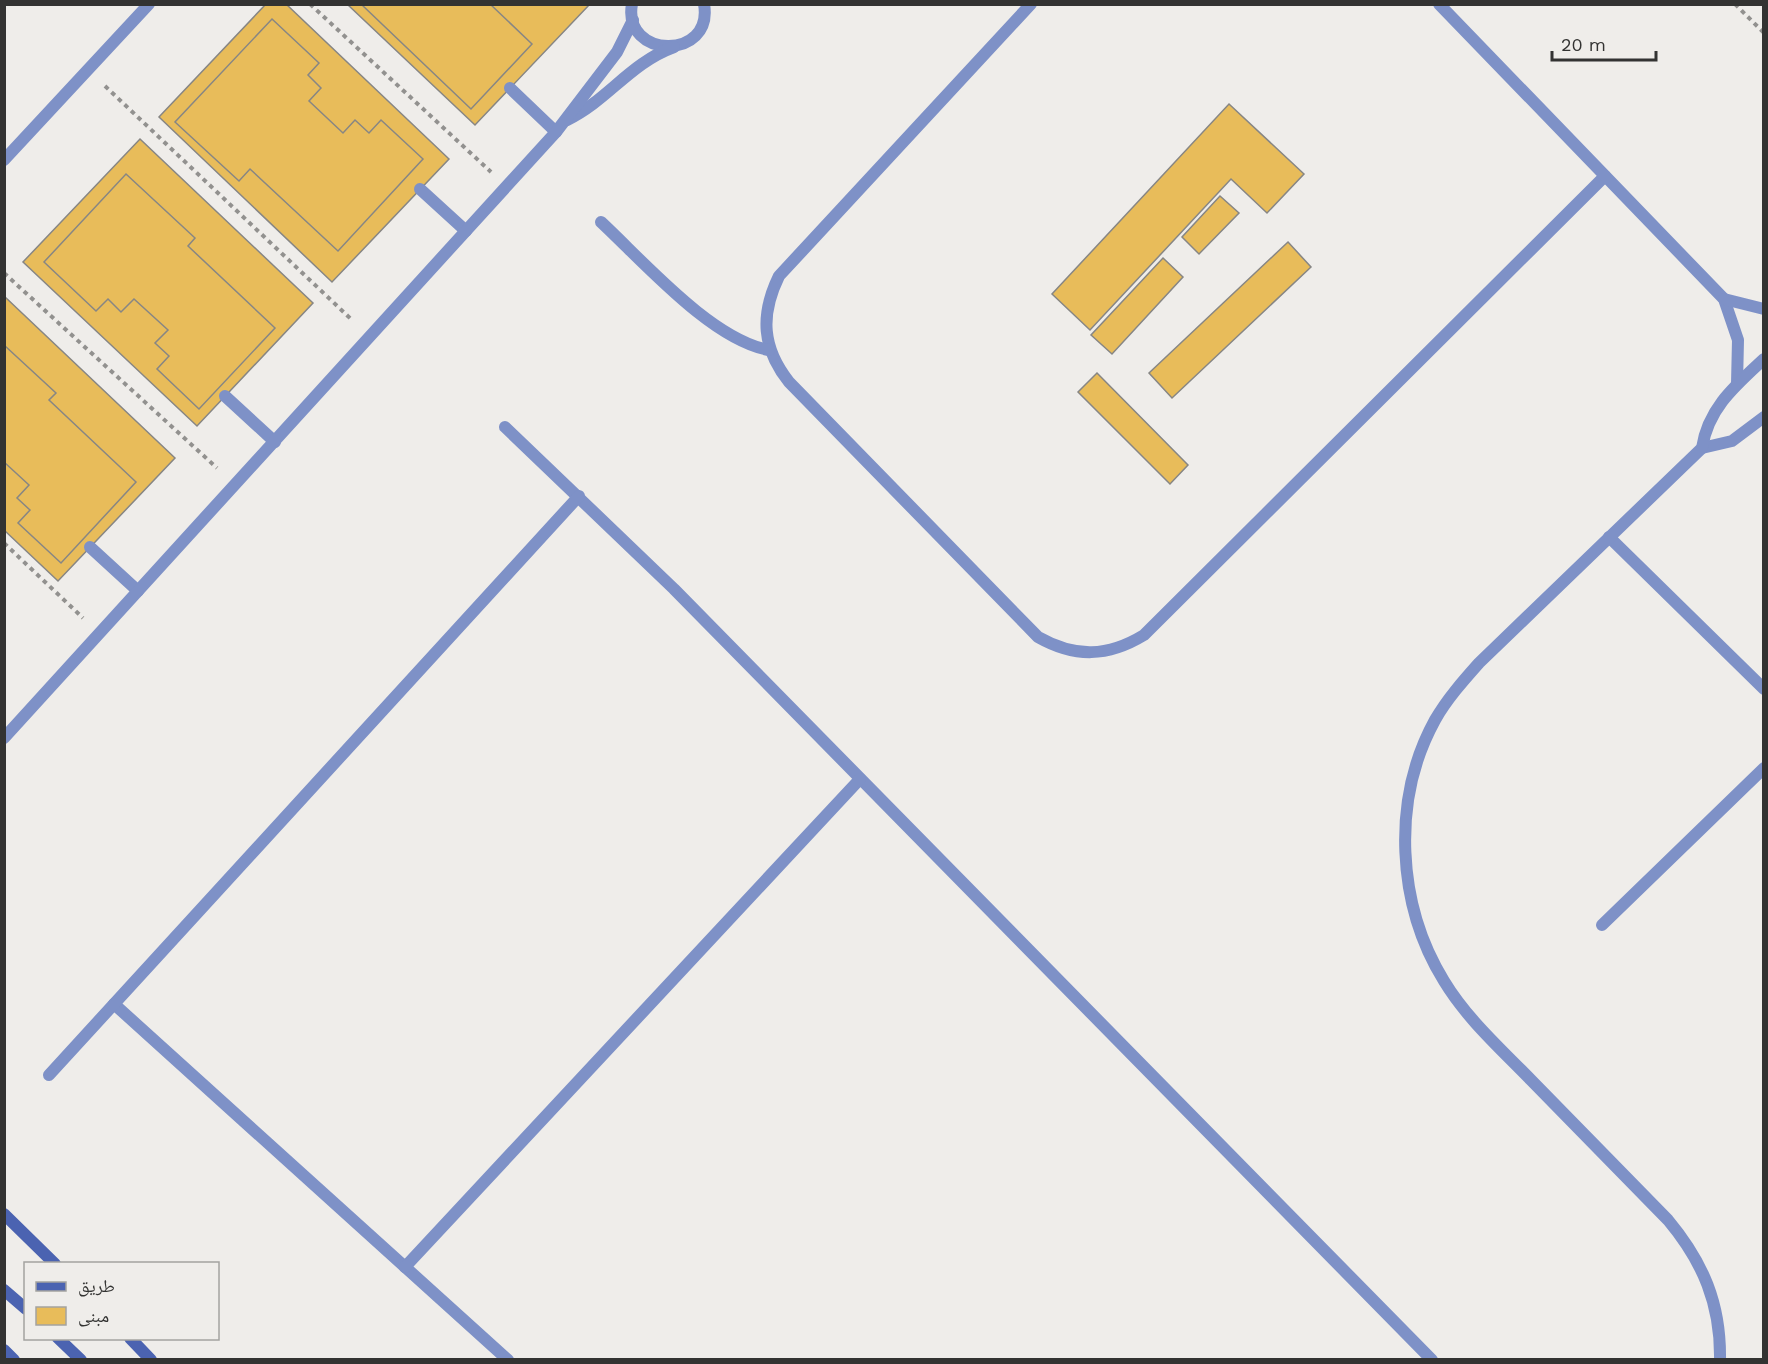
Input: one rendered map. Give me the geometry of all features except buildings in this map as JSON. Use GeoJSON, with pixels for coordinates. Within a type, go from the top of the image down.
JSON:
{"type":"FeatureCollection","features":[{"type":"Feature","properties":{"kind":"street"},"geometry":{"type":"LineString","coordinates":[[4,160],[149,4]]}},
{"type":"Feature","properties":{"kind":"street"},"geometry":{"type":"LineString","coordinates":[[1031,4],[779,276],[765,313],[769,350],[789,382],[1038,637],[1072,652],[1110,651],[1128,645],[1158,621],[1605,176]]}},
{"type":"Feature","properties":{"kind":"street"},"geometry":{"type":"LineString","coordinates":[[1439,4],[1724,299],[1738,340],[1737,384]]}},
{"type":"Feature","properties":{"kind":"street"},"geometry":{"type":"LineString","coordinates":[[566,121],[593,105],[634,68],[696,35],[707,7]]}},
{"type":"Feature","properties":{"kind":"street"},"geometry":{"type":"LineString","coordinates":[[632,9],[637,30],[653,44],[674,47]]}},
{"type":"Feature","properties":{"kind":"street"},"geometry":{"type":"LineString","coordinates":[[4,738],[566,121],[617,52],[632,9]]}},
{"type":"Feature","properties":{"kind":"street"},"geometry":{"type":"LineString","coordinates":[[510,88],[556,132]]}},
{"type":"Feature","properties":{"kind":"street"},"geometry":{"type":"LineString","coordinates":[[420,189],[466,231]]}},
{"type":"Feature","properties":{"kind":"street"},"geometry":{"type":"LineString","coordinates":[[601,222],[720,330],[750,347],[769,350]]}},
{"type":"Feature","properties":{"kind":"street"},"geometry":{"type":"LineString","coordinates":[[1724,299],[1764,309]]}},
{"type":"Feature","properties":{"kind":"street"},"geometry":{"type":"LineString","coordinates":[[1702,448],[1709,419],[1737,384],[1764,359]]}},
{"type":"Feature","properties":{"kind":"street"},"geometry":{"type":"LineString","coordinates":[[225,396],[274,442]]}},
{"type":"Feature","properties":{"kind":"street"},"geometry":{"type":"LineString","coordinates":[[1720,1359],[1721,1336],[1716,1304],[1705,1273],[1688,1245],[1461,1006],[1444,981],[1426,944],[1411,897],[1406,867],[1405,837],[1412,786],[1422,748],[1454,690],[1479,663],[1702,448],[1732,441],[1764,417]]}},
{"type":"Feature","properties":{"kind":"street"},"geometry":{"type":"LineString","coordinates":[[505,427],[579,496],[1432,1359]]}},
{"type":"Feature","properties":{"kind":"street"},"geometry":{"type":"LineString","coordinates":[[49,1075],[579,496]]}},
{"type":"Feature","properties":{"kind":"street"},"geometry":{"type":"LineString","coordinates":[[1610,537],[1764,689]]}},
{"type":"Feature","properties":{"kind":"street"},"geometry":{"type":"LineString","coordinates":[[90,547],[138,591]]}},
{"type":"Feature","properties":{"kind":"street"},"geometry":{"type":"LineString","coordinates":[[1602,925],[1764,768]]}},
{"type":"Feature","properties":{"kind":"street"},"geometry":{"type":"LineString","coordinates":[[405,1267],[860,779]]}},
{"type":"Feature","properties":{"kind":"street"},"geometry":{"type":"LineString","coordinates":[[114,1004],[508,1359]]}},
{"type":"Feature","properties":{"kind":"street"},"geometry":{"type":"LineString","coordinates":[[4,1214],[54,1262]]}},
{"type":"Feature","properties":{"kind":"street"},"geometry":{"type":"LineString","coordinates":[[4,1290],[24,1307]]}},
{"type":"Feature","properties":{"kind":"street"},"geometry":{"type":"LineString","coordinates":[[60,1340],[81,1359]]}},
{"type":"Feature","properties":{"kind":"street"},"geometry":{"type":"LineString","coordinates":[[132,1340],[151,1359]]}},
{"type":"Feature","properties":{"kind":"street"},"geometry":{"type":"LineString","coordinates":[[4,1350],[15,1359]]}},
{"type":"Feature","properties":{"kind":"path"},"geometry":{"type":"LineString","coordinates":[[310,4],[507,186]]}},
{"type":"Feature","properties":{"kind":"path"},"geometry":{"type":"LineString","coordinates":[[1735,4],[1764,33]]}},
{"type":"Feature","properties":{"kind":"path"},"geometry":{"type":"LineString","coordinates":[[88,70],[370,337]]}},
{"type":"Feature","properties":{"kind":"path"},"geometry":{"type":"LineString","coordinates":[[4,273],[236,484]]}},
{"type":"Feature","properties":{"kind":"path"},"geometry":{"type":"LineString","coordinates":[[4,543],[99,633]]}}]}
